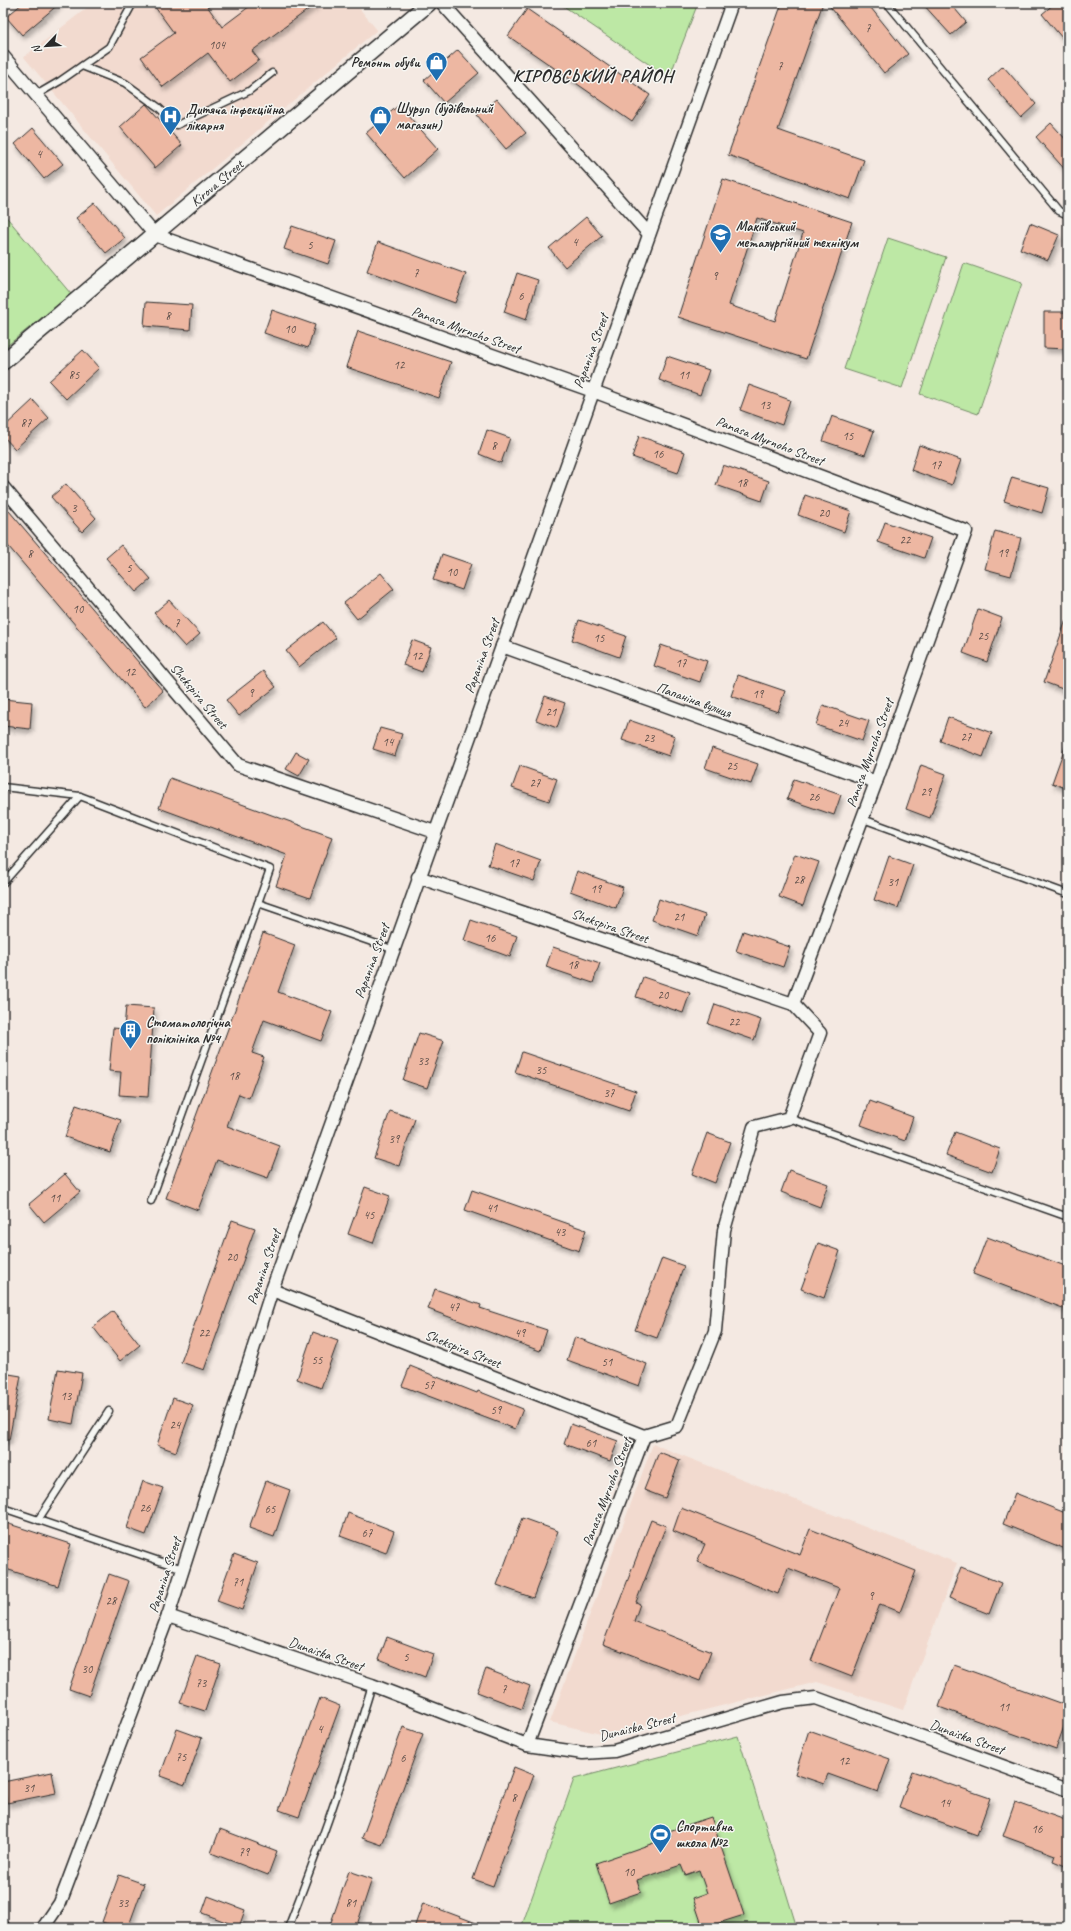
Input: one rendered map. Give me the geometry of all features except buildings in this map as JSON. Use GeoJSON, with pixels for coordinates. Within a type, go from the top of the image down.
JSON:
{"type":"FeatureCollection","features":[{"type":"Feature","properties":{"kind":"street","name":"Kirova Street"},"geometry":{"type":"LineString","coordinates":[[3,362],[429,3]]}},
{"type":"Feature","properties":{"kind":"street"},"geometry":{"type":"LineString","coordinates":[[442,3],[649,234]]}},
{"type":"Feature","properties":{"kind":"street","name":"Papanina Street"},"geometry":{"type":"LineString","coordinates":[[43,1928],[60,1903],[168,1616],[272,1290],[392,949],[732,3]]}},
{"type":"Feature","properties":{"kind":"street"},"geometry":{"type":"LineString","coordinates":[[3,56],[155,235]]}},
{"type":"Feature","properties":{"kind":"street","name":"Panasa Myrnoho Street"},"geometry":{"type":"LineString","coordinates":[[155,235],[593,391],[966,531],[863,819],[793,1004]]}},
{"type":"Feature","properties":{"kind":"street","name":"Shekspira Street"},"geometry":{"type":"LineString","coordinates":[[3,487],[238,765],[435,832]]}},
{"type":"Feature","properties":{"kind":"street","name":"Папаніна вулиця"},"geometry":{"type":"LineString","coordinates":[[502,646],[876,782]]}},
{"type":"Feature","properties":{"kind":"street","name":"Shekspira Street"},"geometry":{"type":"LineString","coordinates":[[418,877],[793,1004]]}},
{"type":"Feature","properties":{"kind":"street"},"geometry":{"type":"LineString","coordinates":[[789,1118],[820,1033],[793,1004]]}},
{"type":"Feature","properties":{"kind":"street","name":"Panasa Myrnoho Street"},"geometry":{"type":"LineString","coordinates":[[528,1745],[644,1436],[677,1426],[715,1331],[724,1230],[754,1127],[789,1118]]}},
{"type":"Feature","properties":{"kind":"street","name":"Shekspira Street"},"geometry":{"type":"LineString","coordinates":[[272,1290],[644,1436]]}},
{"type":"Feature","properties":{"kind":"street","name":"Dunaiska Street"},"geometry":{"type":"LineString","coordinates":[[168,1616],[372,1685],[528,1745],[583,1753],[614,1751],[783,1702],[816,1698],[1068,1790]]}},
{"type":"Feature","properties":{"kind":"lane"},"geometry":{"type":"LineString","coordinates":[[36,95],[82,66],[108,47],[133,3]]}},
{"type":"Feature","properties":{"kind":"lane"},"geometry":{"type":"LineString","coordinates":[[887,3],[1059,211],[1068,215]]}},
{"type":"Feature","properties":{"kind":"lane"},"geometry":{"type":"LineString","coordinates":[[82,66],[125,83],[158,107],[177,125],[249,91],[272,73]]}},
{"type":"Feature","properties":{"kind":"lane"},"geometry":{"type":"LineString","coordinates":[[3,786],[80,796],[270,869],[151,1201]]}},
{"type":"Feature","properties":{"kind":"lane"},"geometry":{"type":"LineString","coordinates":[[3,883],[80,796]]}},
{"type":"Feature","properties":{"kind":"lane"},"geometry":{"type":"LineString","coordinates":[[863,819],[1068,894]]}},
{"type":"Feature","properties":{"kind":"lane"},"geometry":{"type":"LineString","coordinates":[[258,903],[392,949]]}},
{"type":"Feature","properties":{"kind":"lane"},"geometry":{"type":"LineString","coordinates":[[789,1118],[1068,1217]]}},
{"type":"Feature","properties":{"kind":"lane"},"geometry":{"type":"LineString","coordinates":[[38,1520],[109,1411]]}},
{"type":"Feature","properties":{"kind":"lane"},"geometry":{"type":"LineString","coordinates":[[3,1508],[183,1569]]}},
{"type":"Feature","properties":{"kind":"lane"},"geometry":{"type":"LineString","coordinates":[[288,1928],[315,1859],[346,1772],[372,1685]]}},
{"type":"Feature","properties":{"kind":"shaded area","name":"Дитяча інфекційна лікарня"},"geometry":{"type":"Polygon","coordinates":[[[93,3],[355,3],[377,30],[156,216],[24,57],[93,3]]]}},
{"type":"Feature","properties":{"kind":"shaded area"},"geometry":{"type":"Polygon","coordinates":[[[1064,407],[1068,407],[1068,446],[1064,407]]]}},
{"type":"Feature","properties":{"kind":"shaded area"},"geometry":{"type":"Polygon","coordinates":[[[653,1444],[957,1563],[903,1710],[817,1682],[605,1735],[550,1722],[653,1444]]]}},
{"type":"Feature","properties":{"kind":"green space"},"geometry":{"type":"Polygon","coordinates":[[[559,3],[698,3],[669,78],[559,3]]]}},
{"type":"Feature","properties":{"kind":"green space"},"geometry":{"type":"Polygon","coordinates":[[[3,213],[71,294],[3,349],[3,213]]]}},
{"type":"Feature","properties":{"kind":"green space"},"geometry":{"type":"Polygon","coordinates":[[[888,238],[946,257],[902,388],[844,369],[888,238]]]}},
{"type":"Feature","properties":{"kind":"green space"},"geometry":{"type":"Polygon","coordinates":[[[964,263],[1022,283],[978,414],[920,394],[964,263]]]}},
{"type":"Feature","properties":{"kind":"green space","name":"Спортивна школа №2"},"geometry":{"type":"Polygon","coordinates":[[[738,1736],[797,1928],[521,1928],[574,1779],[738,1736]]]}},
{"type":"Feature","properties":{"kind":"place","name":"Ремонт обуви"},"geometry":{"type":"Point","coordinates":[436,82]}},
{"type":"Feature","properties":{"kind":"place","name":"Дитяча інфекційна лікарня"},"geometry":{"type":"Point","coordinates":[170,136]}},
{"type":"Feature","properties":{"kind":"place","name":"Шуруп (будівельний магазин)"},"geometry":{"type":"Point","coordinates":[381,136]}},
{"type":"Feature","properties":{"kind":"place","name":"Макіївський металургійний технікум"},"geometry":{"type":"Point","coordinates":[721,254]}},
{"type":"Feature","properties":{"kind":"place","name":"Стоматологічна поліклініка №4"},"geometry":{"type":"Point","coordinates":[131,1050]}},
{"type":"Feature","properties":{"kind":"place","name":"Спортивна школа №2"},"geometry":{"type":"Point","coordinates":[661,1854]}},
{"type":"Feature","properties":{"kind":"district","name":"КІРОВСЬКИЙ РАЙОН"},"geometry":{"type":"Point","coordinates":[593,76]}}]}
